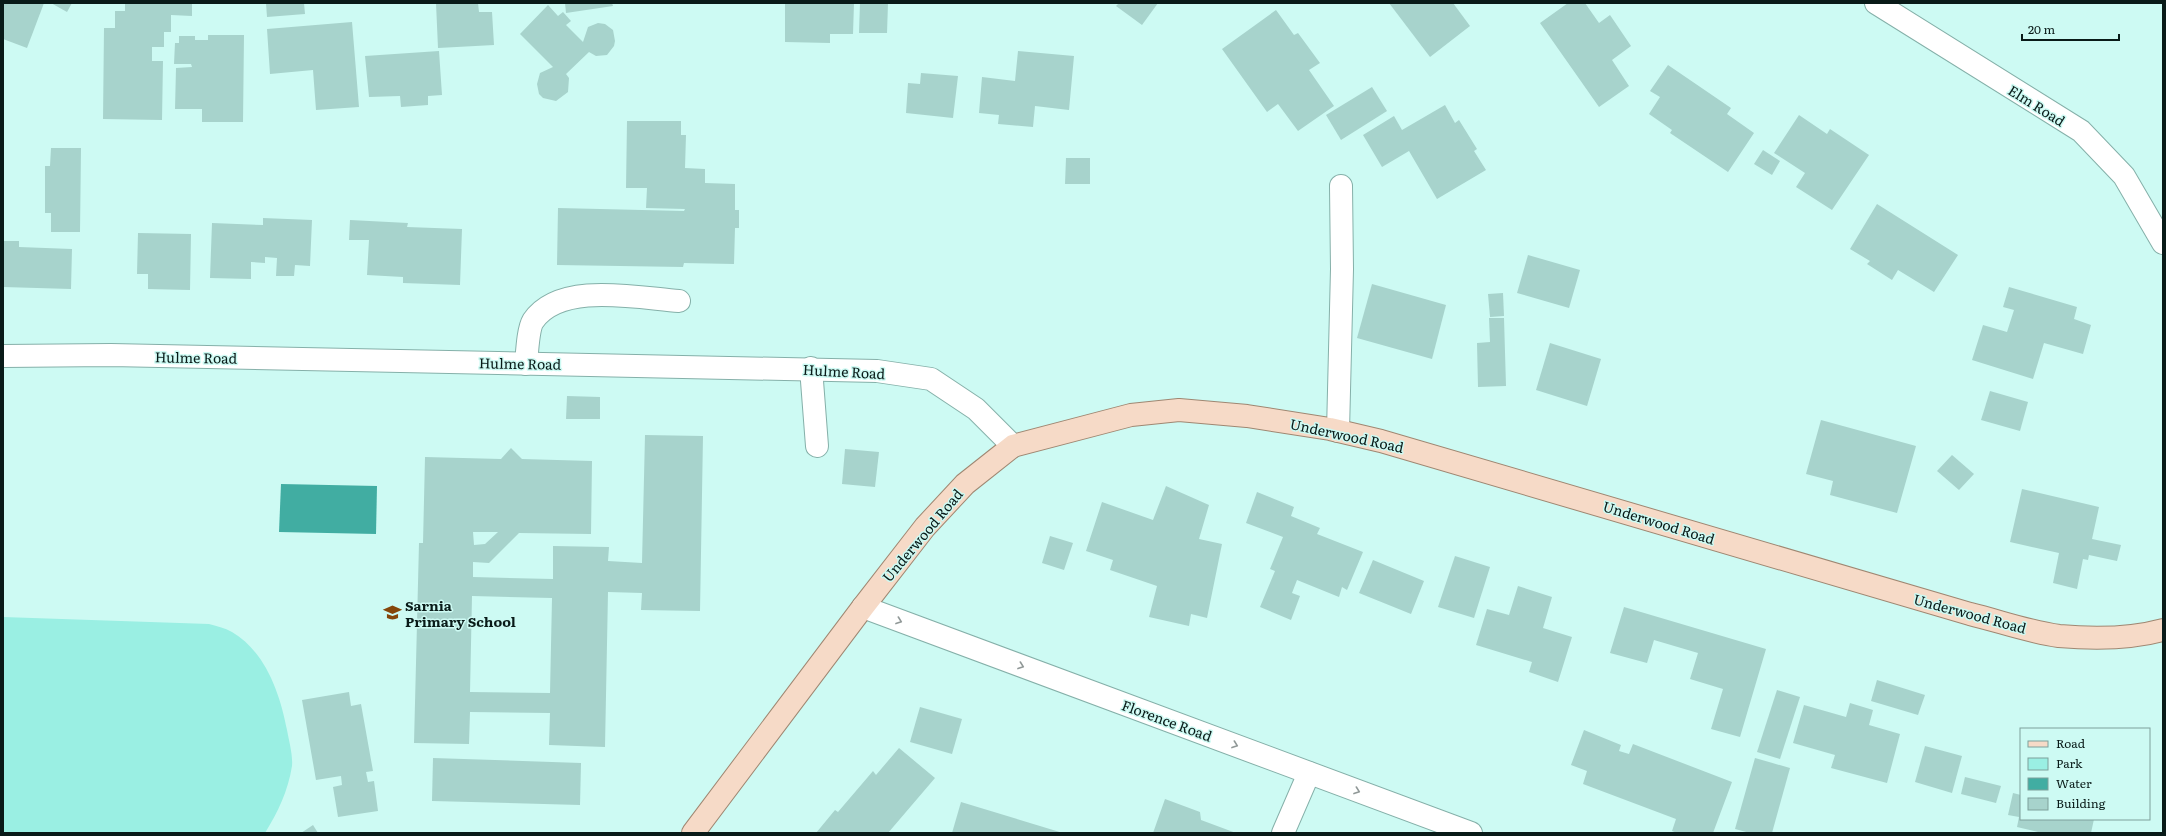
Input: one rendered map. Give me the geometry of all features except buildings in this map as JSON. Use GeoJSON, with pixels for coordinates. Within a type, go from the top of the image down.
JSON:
{"type":"FeatureCollection","features":[{"type":"Feature","properties":{"kind":"main road","name":"Underwood Road"},"geometry":{"type":"LineString","coordinates":[[693,833],[925,527],[966,484],[1013,446],[1132,415],[1179,410],[1247,416],[1338,431],[1440,457],[1970,614],[2058,636],[2106,638],[2148,635],[2163,630]]}},
{"type":"Feature","properties":{"kind":"street","name":"Elm Road"},"geometry":{"type":"LineString","coordinates":[[1876,3],[2081,131],[2124,176],[2163,243]]}},
{"type":"Feature","properties":{"kind":"street"},"geometry":{"type":"LineString","coordinates":[[1338,431],[1342,270],[1341,186]]}},
{"type":"Feature","properties":{"kind":"street"},"geometry":{"type":"LineString","coordinates":[[526,364],[532,322],[546,308],[562,300],[580,296],[604,296],[679,301]]}},
{"type":"Feature","properties":{"kind":"street","name":"Hulme Road"},"geometry":{"type":"LineString","coordinates":[[3,356],[111,355],[526,364],[811,368],[877,371],[931,379],[976,409],[1013,446]]}},
{"type":"Feature","properties":{"kind":"street"},"geometry":{"type":"LineString","coordinates":[[811,368],[817,446]]}},
{"type":"Feature","properties":{"kind":"street","name":"Florence Road"},"geometry":{"type":"LineString","coordinates":[[863,607],[1471,833]]}},
{"type":"Feature","properties":{"kind":"street"},"geometry":{"type":"LineString","coordinates":[[1283,833],[1309,773]]}},
{"type":"Feature","properties":{"kind":"green space"},"geometry":{"type":"Polygon","coordinates":[[[3,617],[209,624],[232,632],[244,640],[254,651],[270,675],[284,716],[292,757],[292,766],[285,793],[265,833],[3,833],[3,617]]]}},
{"type":"Feature","properties":{"kind":"water"},"geometry":{"type":"Polygon","coordinates":[[[281,484],[377,486],[376,534],[279,532],[281,484]]]}},
{"type":"Feature","properties":{"kind":"place","name":"Sarnia Primary School"},"geometry":{"type":"Point","coordinates":[392,613]}}]}
